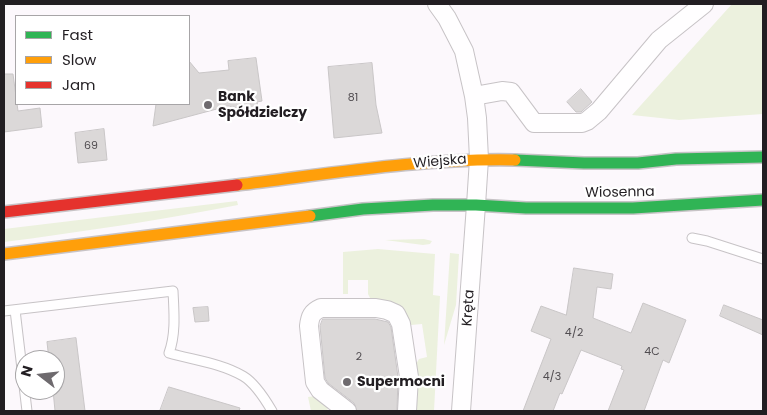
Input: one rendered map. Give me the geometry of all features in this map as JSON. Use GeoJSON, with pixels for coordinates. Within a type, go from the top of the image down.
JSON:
{"type":"FeatureCollection","features":[{"type":"Feature","properties":{"kind":"main road"},"geometry":{"type":"LineString","coordinates":[[479,159],[584,164],[763,157]]}},
{"type":"Feature","properties":{"kind":"main road","name":"Wiejska"},"geometry":{"type":"LineString","coordinates":[[4,212],[360,176],[430,162],[479,159]]}},
{"type":"Feature","properties":{"kind":"main road","name":"Wiosenna"},"geometry":{"type":"LineString","coordinates":[[476,205],[526,208],[633,208],[763,200]]}},
{"type":"Feature","properties":{"kind":"main road"},"geometry":{"type":"LineString","coordinates":[[4,254],[362,204],[476,205]]}},
{"type":"Feature","properties":{"kind":"street"},"geometry":{"type":"LineString","coordinates":[[437,4],[447,18],[464,51],[474,96],[479,159]]}},
{"type":"Feature","properties":{"kind":"street"},"geometry":{"type":"LineString","coordinates":[[474,96],[502,91],[511,92],[534,123],[582,123],[599,110],[659,40],[704,4]]}},
{"type":"Feature","properties":{"kind":"street","name":"Wiejska"},"geometry":{"type":"LineString","coordinates":[[476,205],[479,159]]}},
{"type":"Feature","properties":{"kind":"street","name":"Kręta"},"geometry":{"type":"LineString","coordinates":[[461,411],[476,205]]}},
{"type":"Feature","properties":{"kind":"street"},"geometry":{"type":"LineString","coordinates":[[347,411],[320,390],[315,382],[309,326],[310,317],[321,308],[376,308],[396,314],[401,324],[409,377],[407,411]]}},
{"type":"Feature","properties":{"kind":"lane"},"geometry":{"type":"LineString","coordinates":[[692,238],[763,259]]}},
{"type":"Feature","properties":{"kind":"lane"},"geometry":{"type":"LineString","coordinates":[[4,312],[173,292],[174,325],[169,353],[229,370],[244,377],[265,399],[272,411]]}},
{"type":"Feature","properties":{"kind":"lane"},"geometry":{"type":"LineString","coordinates":[[14,310],[27,411]]}},
{"type":"Feature","properties":{"kind":"green space"},"geometry":{"type":"Polygon","coordinates":[[[732,4],[763,4],[763,114],[679,120],[632,115],[732,4]]]}},
{"type":"Feature","properties":{"kind":"green space"},"geometry":{"type":"Polygon","coordinates":[[[237,201],[238,205],[180,216],[4,242],[4,229],[237,201]]]}},
{"type":"Feature","properties":{"kind":"green space"},"geometry":{"type":"Polygon","coordinates":[[[424,239],[432,241],[430,244],[423,245],[385,240],[424,239]]]}},
{"type":"Feature","properties":{"kind":"green space"},"geometry":{"type":"Polygon","coordinates":[[[378,249],[435,254],[433,295],[440,296],[434,411],[413,411],[416,364],[419,359],[427,357],[422,324],[411,325],[371,300],[368,294],[368,280],[348,280],[348,294],[343,294],[343,252],[378,249]]]}},
{"type":"Feature","properties":{"kind":"green space"},"geometry":{"type":"Polygon","coordinates":[[[450,253],[459,254],[456,305],[444,345],[450,253]]]}},
{"type":"Feature","properties":{"kind":"green space"},"geometry":{"type":"Polygon","coordinates":[[[316,396],[326,404],[327,411],[311,411],[308,397],[316,396]]]}},
{"type":"Feature","properties":{"kind":"building"},"geometry":{"type":"Polygon","coordinates":[[[256,58],[262,101],[257,102],[259,112],[228,106],[153,126],[156,105],[190,105],[190,62],[199,73],[229,70],[228,61],[256,58]]]}},
{"type":"Feature","properties":{"kind":"building"},"geometry":{"type":"Polygon","coordinates":[[[372,63],[376,105],[382,133],[334,138],[328,67],[372,63]]]}},
{"type":"Feature","properties":{"kind":"building"},"geometry":{"type":"Polygon","coordinates":[[[4,74],[13,74],[15,105],[17,105],[18,111],[40,108],[42,127],[4,132],[4,74]]]}},
{"type":"Feature","properties":{"kind":"building"},"geometry":{"type":"Polygon","coordinates":[[[581,89],[592,102],[581,112],[576,112],[567,102],[581,89]]]}},
{"type":"Feature","properties":{"kind":"building"},"geometry":{"type":"Polygon","coordinates":[[[104,129],[107,160],[78,163],[75,133],[104,129]]]}},
{"type":"Feature","properties":{"kind":"building"},"geometry":{"type":"Polygon","coordinates":[[[574,268],[613,274],[611,289],[597,287],[593,318],[631,333],[643,303],[686,320],[669,363],[663,360],[644,411],[608,411],[624,370],[621,369],[622,366],[581,350],[553,411],[523,411],[551,339],[531,331],[541,306],[566,315],[574,268]]]}},
{"type":"Feature","properties":{"kind":"building"},"geometry":{"type":"Polygon","coordinates":[[[724,305],[763,320],[763,335],[720,316],[724,305]]]}},
{"type":"Feature","properties":{"kind":"building"},"geometry":{"type":"Polygon","coordinates":[[[208,307],[209,321],[195,322],[193,308],[208,307]]]}},
{"type":"Feature","properties":{"kind":"building"},"geometry":{"type":"Polygon","coordinates":[[[323,319],[375,319],[388,322],[391,327],[398,377],[397,411],[357,411],[354,403],[328,383],[325,378],[320,326],[323,319]]]}},
{"type":"Feature","properties":{"kind":"building"},"geometry":{"type":"Polygon","coordinates":[[[76,338],[85,411],[55,411],[54,400],[65,400],[65,350],[48,350],[47,342],[76,338]]]}},
{"type":"Feature","properties":{"kind":"building"},"geometry":{"type":"Polygon","coordinates":[[[169,387],[240,408],[239,411],[160,411],[169,387]]]}},
{"type":"Feature","properties":{"kind":"traffic: fast"},"geometry":{"type":"LineString","coordinates":[[515,160],[638,163],[676,159],[763,157]]}},
{"type":"Feature","properties":{"kind":"traffic: fast"},"geometry":{"type":"LineString","coordinates":[[310,216],[363,209],[433,205],[526,208],[633,208],[763,200]]}},
{"type":"Feature","properties":{"kind":"traffic: slow"},"geometry":{"type":"LineString","coordinates":[[237,185],[410,164],[515,160]]}},
{"type":"Feature","properties":{"kind":"traffic: slow"},"geometry":{"type":"LineString","coordinates":[[4,254],[310,216]]}},
{"type":"Feature","properties":{"kind":"traffic: jam"},"geometry":{"type":"LineString","coordinates":[[4,212],[237,185]]}},
{"type":"Feature","properties":{"kind":"place","name":"Bank Spółdzielczy"},"geometry":{"type":"Point","coordinates":[208,105]}},
{"type":"Feature","properties":{"kind":"place","name":"Supermocni"},"geometry":{"type":"Point","coordinates":[347,382]}}]}
